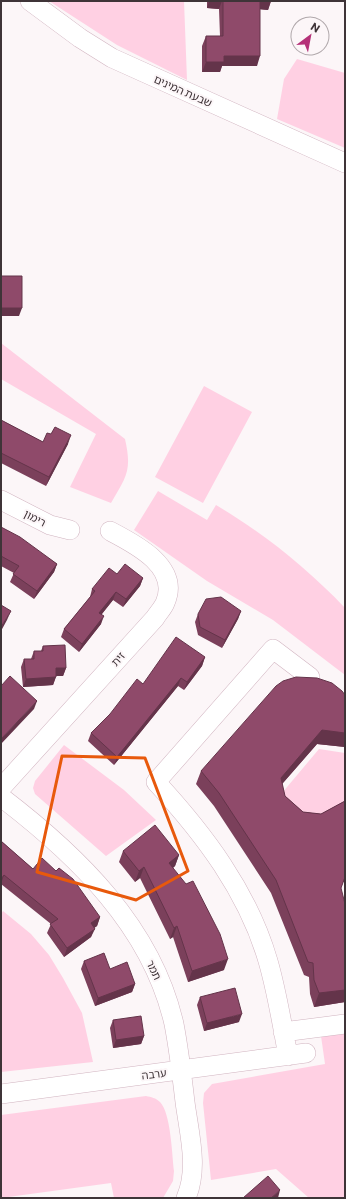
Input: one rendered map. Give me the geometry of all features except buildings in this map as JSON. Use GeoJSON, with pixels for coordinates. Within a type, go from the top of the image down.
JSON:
{"type":"FeatureCollection","features":[{"type":"Feature","properties":{"kind":"street","name":"שבעת המינים"},"geometry":{"type":"LineString","coordinates":[[30,1],[80,38],[112,58],[345,163]]}},
{"type":"Feature","properties":{"kind":"street","name":"רימון"},"geometry":{"type":"LineString","coordinates":[[1,500],[50,525],[70,530]]}},
{"type":"Feature","properties":{"kind":"street","name":"זית"},"geometry":{"type":"LineString","coordinates":[[1,788],[155,618],[165,603],[169,589],[166,576],[159,565],[137,546],[110,531]]}},
{"type":"Feature","properties":{"kind":"street"},"geometry":{"type":"LineString","coordinates":[[310,677],[273,649],[156,782],[198,829],[232,879],[246,906],[268,961],[283,1032],[345,1024]]}},
{"type":"Feature","properties":{"kind":"street","name":"תמר"},"geometry":{"type":"LineString","coordinates":[[1,797],[35,823],[69,853],[100,885],[125,918],[146,952],[162,987],[173,1023],[181,1070],[193,1169],[190,1189],[186,1198]]}},
{"type":"Feature","properties":{"kind":"street","name":"ערבה"},"geometry":{"type":"LineString","coordinates":[[1,1094],[297,1055],[283,1032]]}},
{"type":"Feature","properties":{"kind":"highlighted area"},"geometry":{"type":"Polygon","coordinates":[[[62,756],[145,758],[188,871],[136,900],[37,872],[62,756]]]}},
{"type":"Feature","properties":{"kind":"shaded area"},"geometry":{"type":"Polygon","coordinates":[[[49,1],[184,1],[187,80],[117,45],[49,1]]]}},
{"type":"Feature","properties":{"kind":"shaded area"},"geometry":{"type":"Polygon","coordinates":[[[297,59],[345,73],[345,148],[277,119],[284,79],[297,59]]]}},
{"type":"Feature","properties":{"kind":"shaded area"},"geometry":{"type":"Polygon","coordinates":[[[1,343],[125,439],[128,458],[127,472],[111,503],[70,487],[96,434],[1,379],[1,343]]]}},
{"type":"Feature","properties":{"kind":"shaded area"},"geometry":{"type":"Polygon","coordinates":[[[204,386],[252,412],[203,503],[155,477],[204,386]]]}},
{"type":"Feature","properties":{"kind":"shaded area"},"geometry":{"type":"Polygon","coordinates":[[[158,491],[207,520],[216,505],[251,527],[284,552],[330,593],[345,608],[345,675],[273,620],[207,581],[134,530],[158,491]]]}},
{"type":"Feature","properties":{"kind":"shaded area"},"geometry":{"type":"Polygon","coordinates":[[[64,745],[124,790],[156,820],[106,856],[35,794],[33,788],[35,781],[64,745]]]}},
{"type":"Feature","properties":{"kind":"shaded area"},"geometry":{"type":"Polygon","coordinates":[[[319,749],[345,753],[345,806],[316,822],[300,820],[282,793],[319,749]]]}},
{"type":"Feature","properties":{"kind":"shaded area"},"geometry":{"type":"Polygon","coordinates":[[[3,911],[31,934],[49,955],[63,978],[82,1013],[93,1062],[1,1072],[1,914],[3,911]]]}},
{"type":"Feature","properties":{"kind":"shaded area"},"geometry":{"type":"Polygon","coordinates":[[[345,1033],[345,1198],[309,1198],[276,1169],[211,1180],[203,1103],[204,1093],[212,1084],[325,1064],[321,1036],[345,1033]]]}},
{"type":"Feature","properties":{"kind":"shaded area"},"geometry":{"type":"Polygon","coordinates":[[[146,1096],[160,1102],[164,1107],[169,1124],[174,1171],[173,1181],[163,1198],[114,1198],[111,1183],[1,1198],[1,1115],[146,1096]]]}}]}
